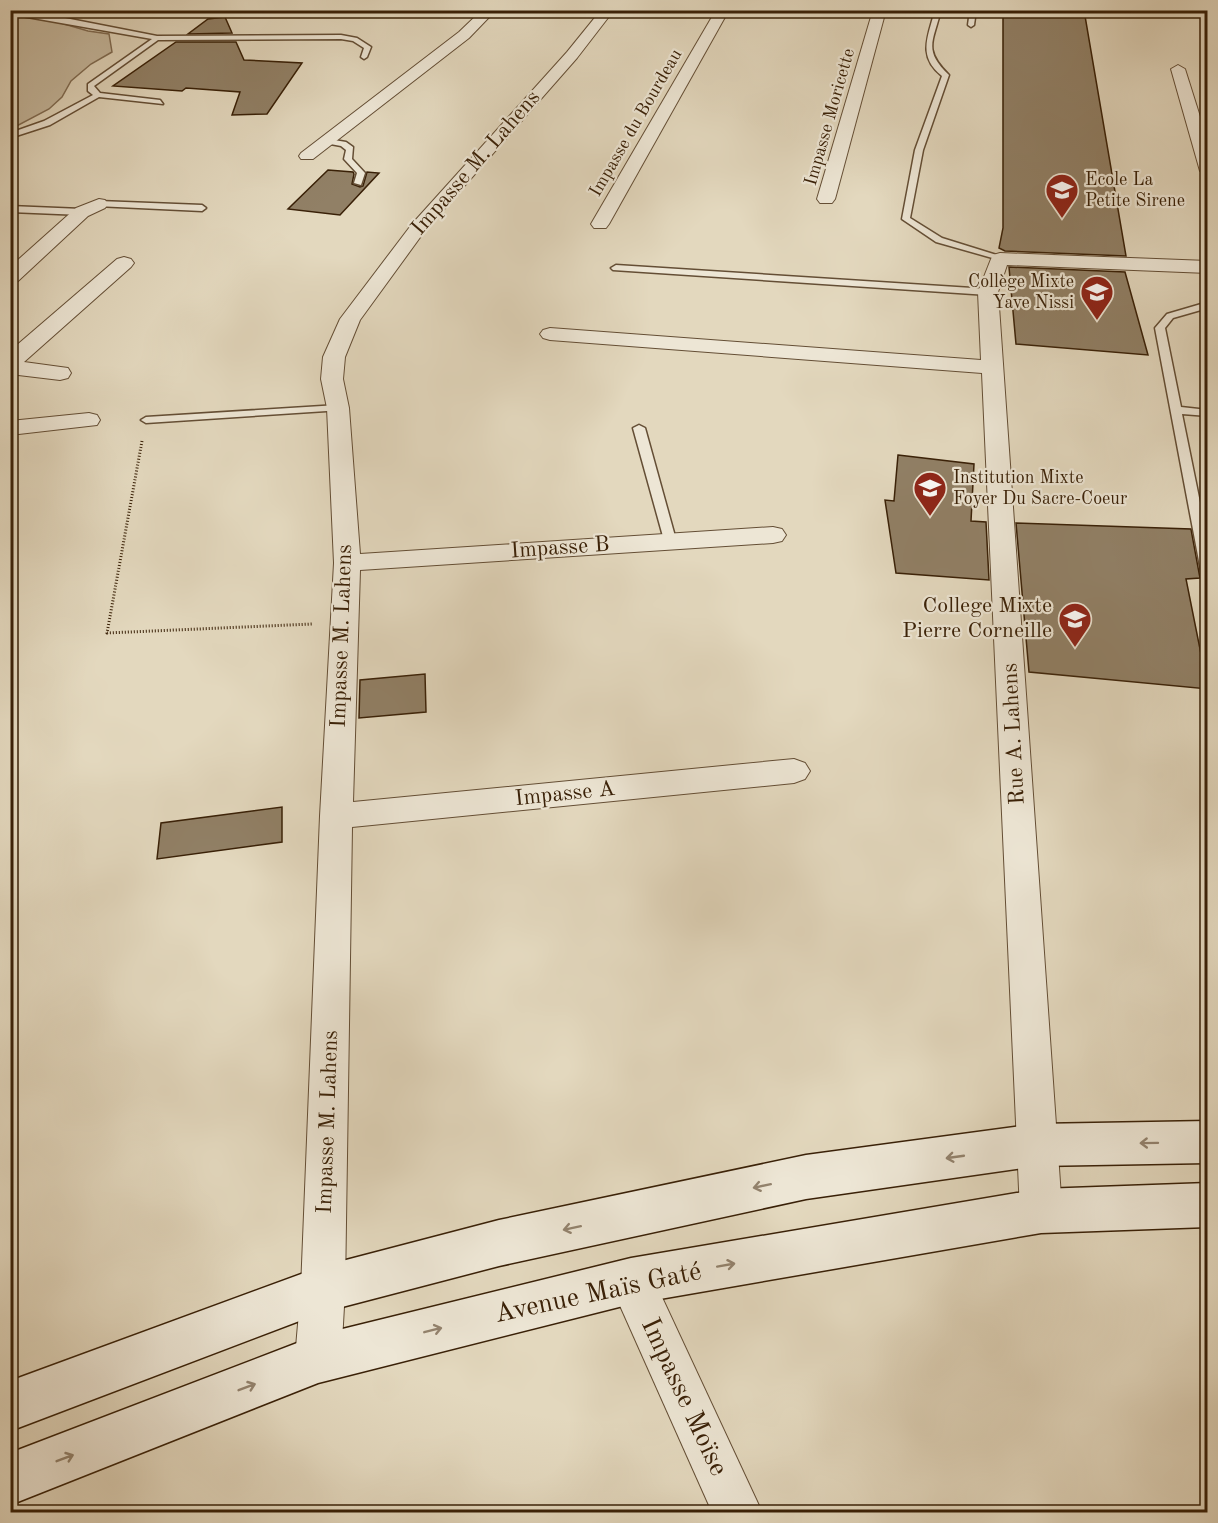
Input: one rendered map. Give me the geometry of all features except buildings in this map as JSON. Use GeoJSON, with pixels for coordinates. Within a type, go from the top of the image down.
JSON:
{"type":"FeatureCollection","features":[{"type":"Feature","properties":{"kind":"main road"},"geometry":{"type":"LineString","coordinates":[[10,1406],[323,1289],[499,1243],[806,1177],[1037,1145],[1208,1142]]}},
{"type":"Feature","properties":{"kind":"main road","name":"Avenue Maïs Gaté"},"geometry":{"type":"LineString","coordinates":[[10,1479],[318,1359],[631,1281],[1041,1211],[1208,1205]]}},
{"type":"Feature","properties":{"kind":"street"},"geometry":{"type":"LineString","coordinates":[[307,156],[464,35],[490,10]]}},
{"type":"Feature","properties":{"kind":"street","name":"Impasse M. Lahens"},"geometry":{"type":"LineString","coordinates":[[318,1359],[323,1289],[336,816],[347,563],[338,408],[332,379],[334,357],[350,319],[418,228],[572,55],[608,10]]}},
{"type":"Feature","properties":{"kind":"street","name":"Impasse du Bourdeau"},"geometry":{"type":"LineString","coordinates":[[600,224],[723,10]]}},
{"type":"Feature","properties":{"kind":"street","name":"Impasse Moricette"},"geometry":{"type":"LineString","coordinates":[[826,199],[880,10]]}},
{"type":"Feature","properties":{"kind":"street"},"geometry":{"type":"LineString","coordinates":[[1178,69],[1206,163]]}},
{"type":"Feature","properties":{"kind":"street"},"geometry":{"type":"LineString","coordinates":[[10,278],[90,208]]}},
{"type":"Feature","properties":{"kind":"street"},"geometry":{"type":"LineString","coordinates":[[1000,259],[1208,267]]}},
{"type":"Feature","properties":{"kind":"street","name":"Rue A. Lahens"},"geometry":{"type":"LineString","coordinates":[[1000,259],[988,292],[1041,1211]]}},
{"type":"Feature","properties":{"kind":"street"},"geometry":{"type":"LineString","coordinates":[[10,365],[124,263]]}},
{"type":"Feature","properties":{"kind":"street"},"geometry":{"type":"LineString","coordinates":[[549,334],[994,366]]}},
{"type":"Feature","properties":{"kind":"street"},"geometry":{"type":"LineString","coordinates":[[10,365],[60,373]]}},
{"type":"Feature","properties":{"kind":"street"},"geometry":{"type":"LineString","coordinates":[[10,428],[89,420]]}},
{"type":"Feature","properties":{"kind":"street","name":"Impasse B"},"geometry":{"type":"LineString","coordinates":[[347,563],[773,534]]}},
{"type":"Feature","properties":{"kind":"street","name":"Impasse A"},"geometry":{"type":"LineString","coordinates":[[336,816],[794,771]]}},
{"type":"Feature","properties":{"kind":"street","name":"Impasse Moïse"},"geometry":{"type":"LineString","coordinates":[[631,1281],[737,1512]]}},
{"type":"Feature","properties":{"kind":"lane"},"geometry":{"type":"LineString","coordinates":[[938,10],[928,56],[935,68],[946,75],[919,150],[906,219],[939,240],[1000,259]]}},
{"type":"Feature","properties":{"kind":"lane"},"geometry":{"type":"LineString","coordinates":[[971,26],[974,10]]}},
{"type":"Feature","properties":{"kind":"lane"},"geometry":{"type":"LineString","coordinates":[[10,12],[157,38],[341,37],[363,42],[368,47],[364,57]]}},
{"type":"Feature","properties":{"kind":"lane"},"geometry":{"type":"LineString","coordinates":[[157,38],[90,85],[92,91],[98,95],[159,102]]}},
{"type":"Feature","properties":{"kind":"lane"},"geometry":{"type":"LineString","coordinates":[[10,136],[47,123],[98,95]]}},
{"type":"Feature","properties":{"kind":"lane"},"geometry":{"type":"LineString","coordinates":[[328,141],[343,144],[350,149],[348,159],[362,173],[358,183]]}},
{"type":"Feature","properties":{"kind":"lane"},"geometry":{"type":"LineString","coordinates":[[10,209],[202,208]]}},
{"type":"Feature","properties":{"kind":"lane"},"geometry":{"type":"LineString","coordinates":[[616,268],[988,292]]}},
{"type":"Feature","properties":{"kind":"lane"},"geometry":{"type":"LineString","coordinates":[[1208,305],[1170,316],[1160,328],[1205,550],[1208,577]]}},
{"type":"Feature","properties":{"kind":"lane"},"geometry":{"type":"LineString","coordinates":[[146,420],[338,408]]}},
{"type":"Feature","properties":{"kind":"lane"},"geometry":{"type":"LineString","coordinates":[[1177,410],[1208,413]]}},
{"type":"Feature","properties":{"kind":"lane"},"geometry":{"type":"LineString","coordinates":[[639,428],[670,540]]}},
{"type":"Feature","properties":{"kind":"path"},"geometry":{"type":"LineString","coordinates":[[146,420],[107,633],[343,623]]}},
{"type":"Feature","properties":{"kind":"shaded area"},"geometry":{"type":"Polygon","coordinates":[[[11,16],[47,19],[88,31],[109,34],[112,52],[91,64],[71,81],[62,97],[49,109],[11,129],[11,16]]]}},
{"type":"Feature","properties":{"kind":"place","name":"Ecole La Petite Sirene"},"geometry":{"type":"Point","coordinates":[1062,219]}},
{"type":"Feature","properties":{"kind":"place","name":"Collège Mixte Yave Nissi"},"geometry":{"type":"Point","coordinates":[1097,321]}},
{"type":"Feature","properties":{"kind":"place","name":"Institution Mixte Foyer Du Sacre-Coeur"},"geometry":{"type":"Point","coordinates":[930,517]}},
{"type":"Feature","properties":{"kind":"place","name":"College Mixte Pierre Corneille"},"geometry":{"type":"Point","coordinates":[1075,648]}}]}
